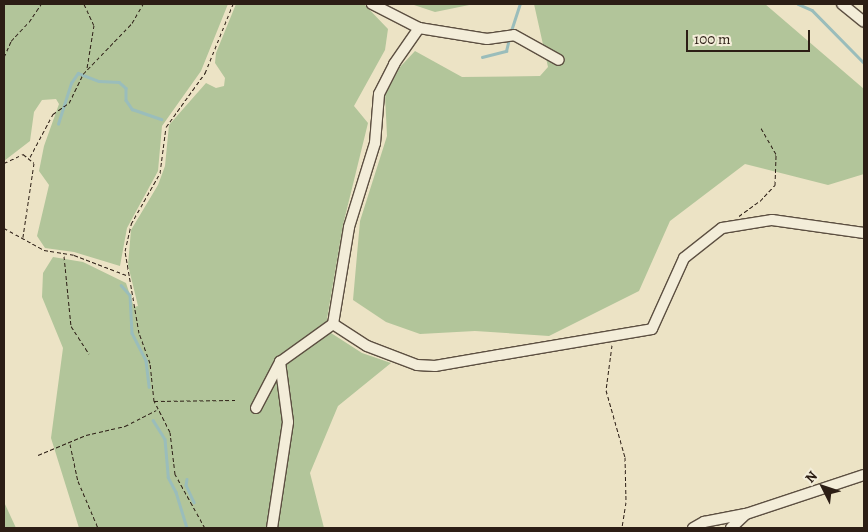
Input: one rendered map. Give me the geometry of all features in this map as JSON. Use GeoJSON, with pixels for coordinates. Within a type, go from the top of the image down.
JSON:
{"type":"FeatureCollection","features":[{"type":"Feature","properties":{"kind":"lane"},"geometry":{"type":"LineString","coordinates":[[372,4],[419,28],[487,39],[514,35],[559,60]]}},
{"type":"Feature","properties":{"kind":"lane"},"geometry":{"type":"LineString","coordinates":[[842,4],[864,22]]}},
{"type":"Feature","properties":{"kind":"lane"},"geometry":{"type":"LineString","coordinates":[[256,408],[280,362],[333,324],[349,227],[375,143],[379,94],[394,64],[419,28]]}},
{"type":"Feature","properties":{"kind":"lane"},"geometry":{"type":"LineString","coordinates":[[333,324],[367,346],[417,365],[435,366],[652,328],[684,258],[722,228],[772,220],[864,233]]}},
{"type":"Feature","properties":{"kind":"lane"},"geometry":{"type":"LineString","coordinates":[[272,528],[288,422],[280,362]]}},
{"type":"Feature","properties":{"kind":"lane"},"geometry":{"type":"LineString","coordinates":[[693,528],[704,522],[746,514],[864,475]]}},
{"type":"Feature","properties":{"kind":"lane"},"geometry":{"type":"LineString","coordinates":[[730,528],[746,514]]}},
{"type":"Feature","properties":{"kind":"path"},"geometry":{"type":"LineString","coordinates":[[4,57],[11,40],[30,22],[41,4]]}},
{"type":"Feature","properties":{"kind":"path"},"geometry":{"type":"LineString","coordinates":[[84,4],[94,25],[87,69]]}},
{"type":"Feature","properties":{"kind":"path"},"geometry":{"type":"LineString","coordinates":[[30,157],[53,114],[69,103],[87,69],[132,23],[143,4]]}},
{"type":"Feature","properties":{"kind":"path"},"geometry":{"type":"LineString","coordinates":[[205,528],[174,474],[170,432],[154,401],[150,363],[139,333],[133,291],[127,275],[125,251],[128,234],[160,173],[166,127],[205,72],[233,4]]}},
{"type":"Feature","properties":{"kind":"path"},"geometry":{"type":"LineString","coordinates":[[737,217],[760,201],[775,186],[776,154],[761,128]]}},
{"type":"Feature","properties":{"kind":"path"},"geometry":{"type":"LineString","coordinates":[[4,163],[23,154],[30,157],[35,168],[23,238]]}},
{"type":"Feature","properties":{"kind":"path"},"geometry":{"type":"LineString","coordinates":[[4,228],[44,250],[64,255],[74,255],[127,275]]}},
{"type":"Feature","properties":{"kind":"path"},"geometry":{"type":"LineString","coordinates":[[64,255],[71,326],[90,354]]}},
{"type":"Feature","properties":{"kind":"path"},"geometry":{"type":"LineString","coordinates":[[614,335],[606,390],[625,457],[626,502],[622,528]]}},
{"type":"Feature","properties":{"kind":"path"},"geometry":{"type":"LineString","coordinates":[[154,401],[235,400]]}},
{"type":"Feature","properties":{"kind":"path"},"geometry":{"type":"LineString","coordinates":[[38,455],[125,426],[157,409]]}},
{"type":"Feature","properties":{"kind":"path"},"geometry":{"type":"LineString","coordinates":[[70,443],[78,481],[89,512],[98,528]]}},
{"type":"Feature","properties":{"kind":"green space"},"geometry":{"type":"Polygon","coordinates":[[[4,4],[228,4],[201,71],[162,126],[158,171],[127,228],[120,266],[74,252],[45,248],[37,236],[49,185],[39,171],[44,146],[59,104],[56,99],[42,100],[34,112],[30,141],[4,161],[4,4]]]}},
{"type":"Feature","properties":{"kind":"green space"},"geometry":{"type":"Polygon","coordinates":[[[236,4],[364,4],[388,29],[385,50],[354,106],[368,123],[343,225],[327,319],[331,333],[362,353],[391,363],[338,406],[310,473],[324,528],[79,528],[51,438],[63,348],[42,297],[43,273],[53,257],[83,262],[126,283],[134,307],[138,306],[128,265],[131,230],[158,185],[165,166],[169,125],[206,83],[216,88],[224,86],[225,78],[215,63],[216,53],[236,4]]]}},
{"type":"Feature","properties":{"kind":"green space"},"geometry":{"type":"Polygon","coordinates":[[[411,4],[474,4],[435,12],[411,4]]]}},
{"type":"Feature","properties":{"kind":"green space"},"geometry":{"type":"Polygon","coordinates":[[[534,4],[765,4],[864,89],[864,174],[828,185],[745,164],[670,221],[639,291],[549,336],[475,331],[420,334],[386,322],[353,300],[360,221],[387,136],[385,95],[400,67],[415,51],[462,77],[540,76],[548,67],[534,4]]]}},
{"type":"Feature","properties":{"kind":"green space"},"geometry":{"type":"Polygon","coordinates":[[[4,502],[16,528],[4,528],[4,502]]]}},
{"type":"Feature","properties":{"kind":"waterway"},"geometry":{"type":"LineString","coordinates":[[511,31],[520,4]]}},
{"type":"Feature","properties":{"kind":"waterway"},"geometry":{"type":"LineString","coordinates":[[798,4],[812,10],[864,63]]}},
{"type":"Feature","properties":{"kind":"waterway"},"geometry":{"type":"LineString","coordinates":[[482,57],[506,51],[509,39]]}},
{"type":"Feature","properties":{"kind":"waterway"},"geometry":{"type":"LineString","coordinates":[[58,124],[71,83],[78,73],[99,81],[119,82],[126,88],[126,100],[132,109],[161,119]]}},
{"type":"Feature","properties":{"kind":"waterway"},"geometry":{"type":"LineString","coordinates":[[121,285],[130,295],[132,333],[146,361],[149,387]]}},
{"type":"Feature","properties":{"kind":"waterway"},"geometry":{"type":"LineString","coordinates":[[153,420],[165,439],[168,477],[176,492],[187,528]]}},
{"type":"Feature","properties":{"kind":"waterway"},"geometry":{"type":"LineString","coordinates":[[187,479],[186,485],[194,502]]}}]}
